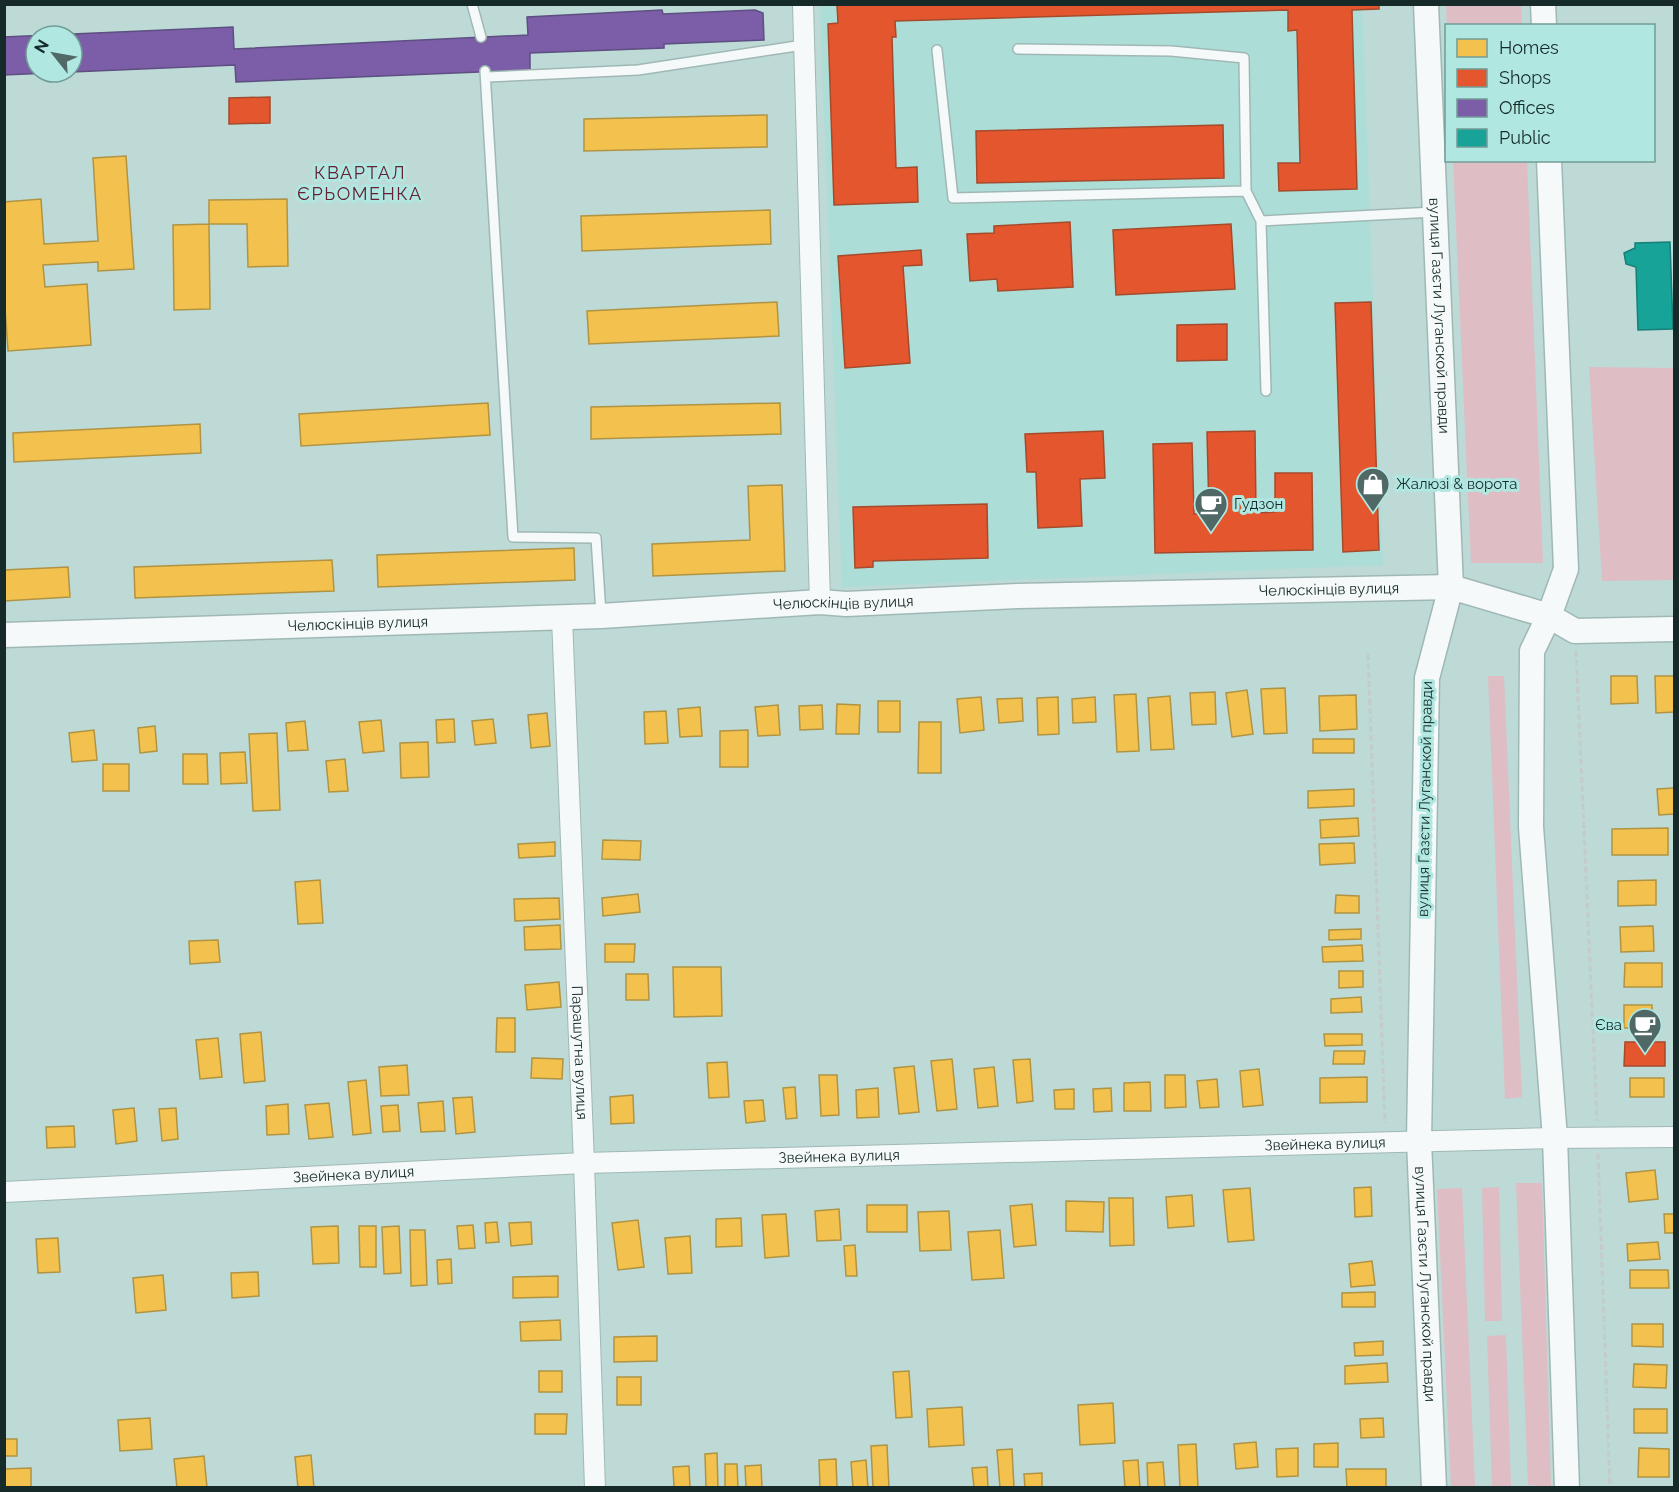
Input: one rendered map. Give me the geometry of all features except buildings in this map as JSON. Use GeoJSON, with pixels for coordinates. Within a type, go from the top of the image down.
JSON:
{"type":"FeatureCollection","features":[{"type":"Feature","properties":{"kind":"street"},"geometry":{"type":"LineString","coordinates":[[803,4],[820,602]]}},
{"type":"Feature","properties":{"kind":"street","name":"вулиця Газєти Луганской правди"},"geometry":{"type":"LineString","coordinates":[[1426,4],[1451,587],[1427,678],[1419,1141],[1434,1488]]}},
{"type":"Feature","properties":{"kind":"street"},"geometry":{"type":"LineString","coordinates":[[1543,4],[1544,24]]}},
{"type":"Feature","properties":{"kind":"street"},"geometry":{"type":"LineString","coordinates":[[1549,162],[1566,569],[1549,616],[1532,651],[1531,827],[1555,1138],[1567,1488]]}},
{"type":"Feature","properties":{"kind":"street","name":"Челюскінців вулиця"},"geometry":{"type":"LineString","coordinates":[[4,634],[562,618],[820,602],[846,604],[1018,596],[1451,587],[1549,616],[1575,631]]}},
{"type":"Feature","properties":{"kind":"street","name":"Парашутна вулиця"},"geometry":{"type":"LineString","coordinates":[[562,618],[595,1488]]}},
{"type":"Feature","properties":{"kind":"street"},"geometry":{"type":"LineString","coordinates":[[1575,631],[1674,629]]}},
{"type":"Feature","properties":{"kind":"street","name":"Звейнека вулиця"},"geometry":{"type":"LineString","coordinates":[[4,1192],[584,1163],[1419,1141],[1674,1137]]}},
{"type":"Feature","properties":{"kind":"lane"},"geometry":{"type":"LineString","coordinates":[[472,4],[481,37]]}},
{"type":"Feature","properties":{"kind":"lane"},"geometry":{"type":"LineString","coordinates":[[601,616],[596,538],[513,537],[486,74],[638,70],[803,45]]}},
{"type":"Feature","properties":{"kind":"lane"},"geometry":{"type":"LineString","coordinates":[[1018,49],[1171,51],[1244,57],[1246,191],[1261,220],[1266,391]]}},
{"type":"Feature","properties":{"kind":"lane"},"geometry":{"type":"LineString","coordinates":[[936,50],[953,198],[1246,191]]}},
{"type":"Feature","properties":{"kind":"lane"},"geometry":{"type":"LineString","coordinates":[[1261,220],[1434,212]]}},
{"type":"Feature","properties":{"kind":"path"},"geometry":{"type":"LineString","coordinates":[[1575,631],[1611,1488]]}},
{"type":"Feature","properties":{"kind":"path"},"geometry":{"type":"LineString","coordinates":[[1368,654],[1385,1142]]}},
{"type":"Feature","properties":{"kind":"shaded area"},"geometry":{"type":"Polygon","coordinates":[[[820,5],[1362,5],[1383,565],[842,587],[820,5]]]}},
{"type":"Feature","properties":{"kind":"shaded area"},"geometry":{"type":"Polygon","coordinates":[[[1446,5],[1521,5],[1522,24],[1447,24],[1446,5]]]}},
{"type":"Feature","properties":{"kind":"shaded area"},"geometry":{"type":"Polygon","coordinates":[[[1453,162],[1527,162],[1543,563],[1471,563],[1453,162]]]}},
{"type":"Feature","properties":{"kind":"shaded area"},"geometry":{"type":"Polygon","coordinates":[[[1589,367],[1674,368],[1674,580],[1602,581],[1589,367]]]}},
{"type":"Feature","properties":{"kind":"shaded area"},"geometry":{"type":"Polygon","coordinates":[[[1488,676],[1504,676],[1522,1097],[1505,1099],[1488,676]]]}},
{"type":"Feature","properties":{"kind":"shaded area"},"geometry":{"type":"Polygon","coordinates":[[[1516,1183],[1542,1183],[1551,1487],[1528,1485],[1516,1183]]]}},
{"type":"Feature","properties":{"kind":"shaded area"},"geometry":{"type":"Polygon","coordinates":[[[1499,1187],[1502,1321],[1485,1321],[1482,1188],[1499,1187]]]}},
{"type":"Feature","properties":{"kind":"shaded area"},"geometry":{"type":"Polygon","coordinates":[[[1462,1188],[1475,1486],[1451,1487],[1437,1189],[1462,1188]]]}},
{"type":"Feature","properties":{"kind":"shaded area"},"geometry":{"type":"Polygon","coordinates":[[[1506,1335],[1511,1487],[1492,1487],[1487,1336],[1506,1335]]]}},
{"type":"Feature","properties":{"kind":"place","name":"Жалюзі & ворота"},"geometry":{"type":"Point","coordinates":[1373,513]}},
{"type":"Feature","properties":{"kind":"place","name":"Гудзон"},"geometry":{"type":"Point","coordinates":[1211,533]}},
{"type":"Feature","properties":{"kind":"place","name":"Єва"},"geometry":{"type":"Point","coordinates":[1645,1054]}},
{"type":"Feature","properties":{"kind":"district","name":"КВАРТАЛ ЄРЬОМЕНКА"},"geometry":{"type":"Point","coordinates":[360,182]}}]}
